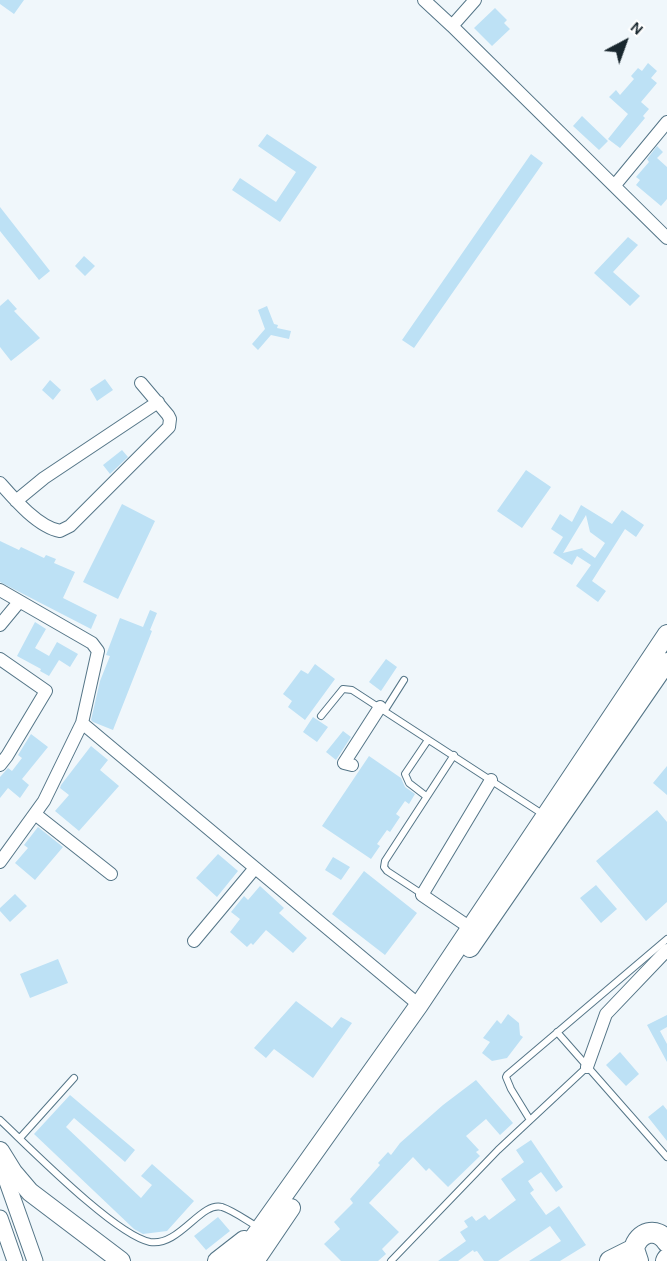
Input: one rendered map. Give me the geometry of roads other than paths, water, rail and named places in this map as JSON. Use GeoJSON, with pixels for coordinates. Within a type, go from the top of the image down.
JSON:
{"type":"FeatureCollection","features":[{"type":"Feature","properties":{"kind":"highway"},"geometry":{"type":"LineString","coordinates":[[610,1261],[636,1255],[639,1238],[644,1234],[655,1233],[666,1238]]}},
{"type":"Feature","properties":{"kind":"main road"},"geometry":{"type":"LineString","coordinates":[[237,1261],[419,1005],[667,634]]}},
{"type":"Feature","properties":{"kind":"main road"},"geometry":{"type":"LineString","coordinates":[[255,1261],[667,662]]}},
{"type":"Feature","properties":{"kind":"main road"},"geometry":{"type":"LineString","coordinates":[[0,1151],[13,1173],[30,1192],[121,1261]]}},
{"type":"Feature","properties":{"kind":"main road"},"geometry":{"type":"LineString","coordinates":[[217,1261],[250,1236],[275,1209]]}},
{"type":"Feature","properties":{"kind":"street"},"geometry":{"type":"LineString","coordinates":[[424,0],[667,237]]}},
{"type":"Feature","properties":{"kind":"street"},"geometry":{"type":"LineString","coordinates":[[452,26],[475,0]]}},
{"type":"Feature","properties":{"kind":"street"},"geometry":{"type":"LineString","coordinates":[[615,185],[667,122]]}},
{"type":"Feature","properties":{"kind":"street"},"geometry":{"type":"LineString","coordinates":[[0,483],[16,501],[54,530],[60,531],[70,526],[169,427],[170,419],[141,383]]}},
{"type":"Feature","properties":{"kind":"street"},"geometry":{"type":"LineString","coordinates":[[16,501],[44,478],[158,402]]}},
{"type":"Feature","properties":{"kind":"street"},"geometry":{"type":"LineString","coordinates":[[0,590],[92,643],[98,651],[82,723],[44,801],[0,862]]}},
{"type":"Feature","properties":{"kind":"street"},"geometry":{"type":"LineString","coordinates":[[0,625],[19,602]]}},
{"type":"Feature","properties":{"kind":"street"},"geometry":{"type":"LineString","coordinates":[[0,660],[46,691],[0,765]]}},
{"type":"Feature","properties":{"kind":"street"},"geometry":{"type":"LineString","coordinates":[[352,765],[344,764],[382,709]]}},
{"type":"Feature","properties":{"kind":"street"},"geometry":{"type":"LineString","coordinates":[[82,723],[419,1005]]}},
{"type":"Feature","properties":{"kind":"street"},"geometry":{"type":"LineString","coordinates":[[470,927],[422,895],[491,780]]}},
{"type":"Feature","properties":{"kind":"street"},"geometry":{"type":"LineString","coordinates":[[35,814],[111,874]]}},
{"type":"Feature","properties":{"kind":"street"},"geometry":{"type":"LineString","coordinates":[[194,941],[255,868]]}},
{"type":"Feature","properties":{"kind":"street"},"geometry":{"type":"LineString","coordinates":[[587,1067],[606,1014],[667,950]]}},
{"type":"Feature","properties":{"kind":"street"},"geometry":{"type":"LineString","coordinates":[[0,1162],[35,1261]]}},
{"type":"Feature","properties":{"kind":"street"},"geometry":{"type":"LineString","coordinates":[[0,1218],[15,1261]]}},
{"type":"Feature","properties":{"kind":"lane"},"geometry":{"type":"LineString","coordinates":[[382,709],[404,680]]}},
{"type":"Feature","properties":{"kind":"lane"},"geometry":{"type":"LineString","coordinates":[[321,716],[344,689],[352,690],[544,815]]}},
{"type":"Feature","properties":{"kind":"lane"},"geometry":{"type":"LineString","coordinates":[[426,796],[409,783],[405,774],[428,740]]}},
{"type":"Feature","properties":{"kind":"lane"},"geometry":{"type":"LineString","coordinates":[[422,895],[387,871],[384,867],[385,861],[454,755]]}},
{"type":"Feature","properties":{"kind":"lane"},"geometry":{"type":"LineString","coordinates":[[530,1120],[506,1077],[667,939]]}},
{"type":"Feature","properties":{"kind":"lane"},"geometry":{"type":"LineString","coordinates":[[557,1032],[667,1157]]}},
{"type":"Feature","properties":{"kind":"lane"},"geometry":{"type":"LineString","coordinates":[[391,1261],[530,1120],[587,1067]]}},
{"type":"Feature","properties":{"kind":"lane"},"geometry":{"type":"LineString","coordinates":[[20,1138],[74,1078]]}},
{"type":"Feature","properties":{"kind":"lane"},"geometry":{"type":"LineString","coordinates":[[0,1120],[106,1215],[136,1237],[152,1242],[172,1239],[212,1207],[220,1207],[258,1227]]}}]}
